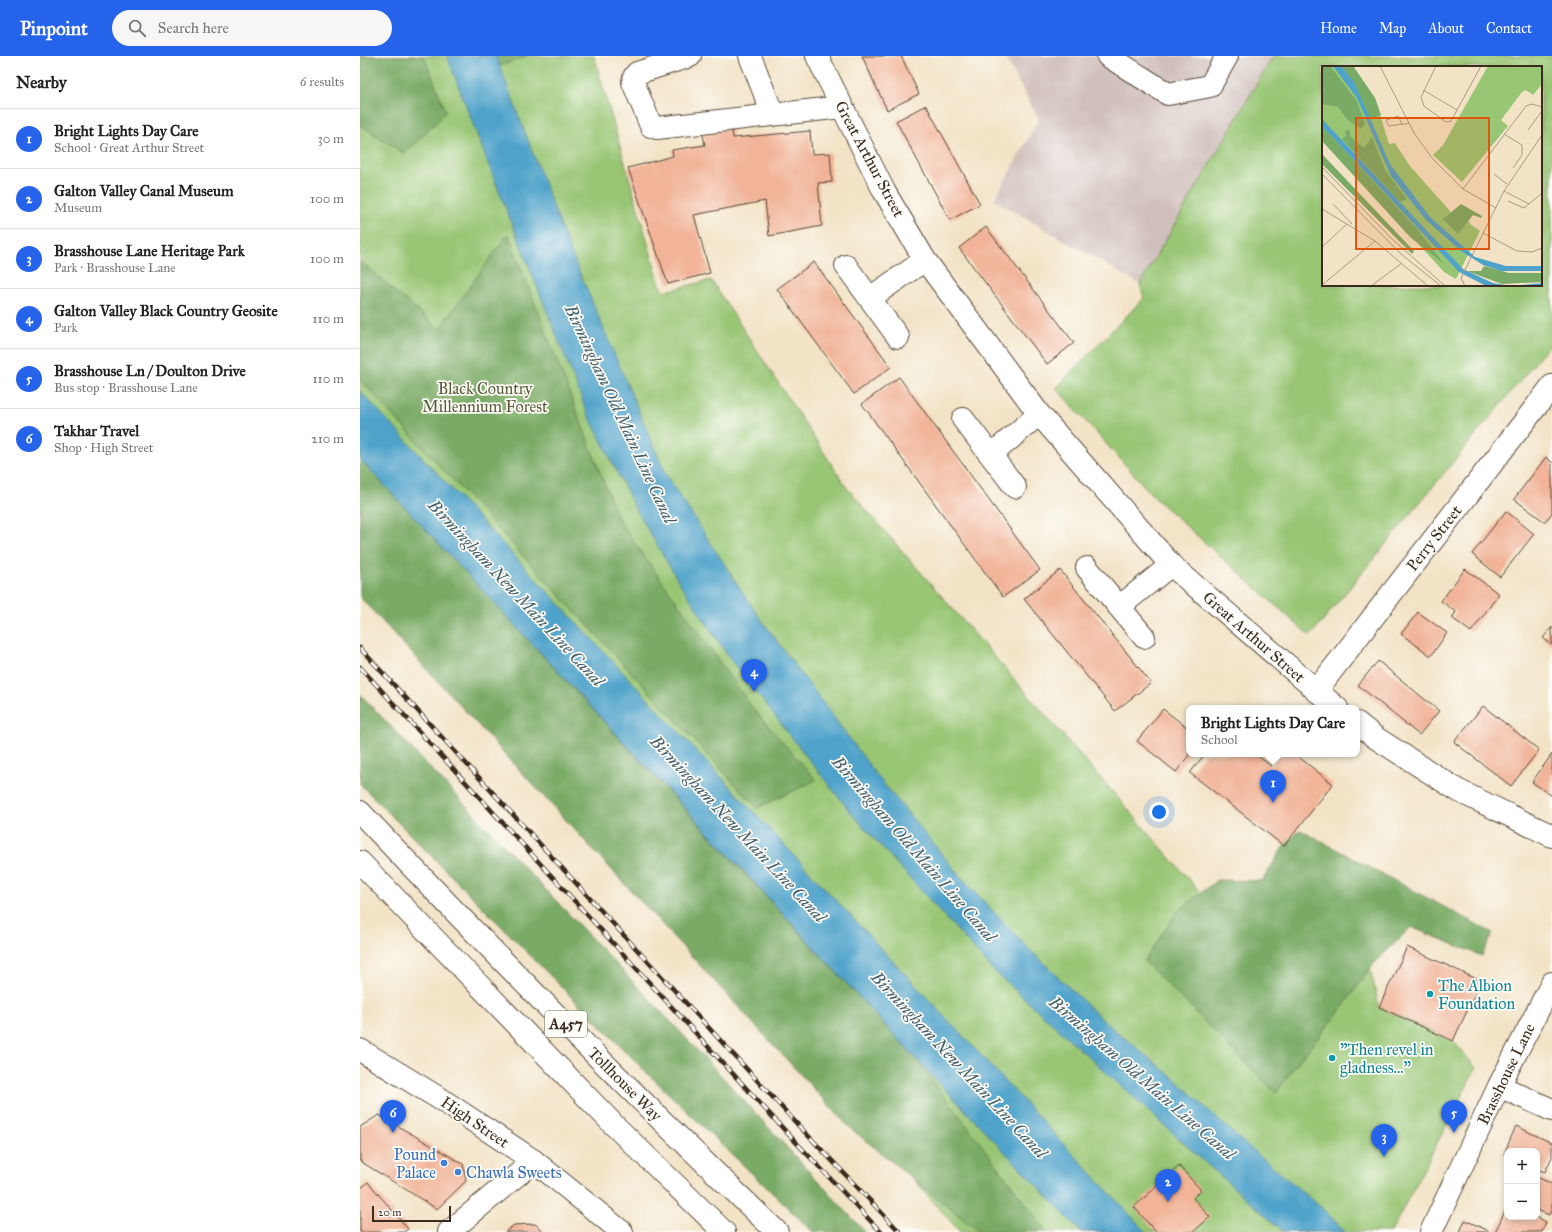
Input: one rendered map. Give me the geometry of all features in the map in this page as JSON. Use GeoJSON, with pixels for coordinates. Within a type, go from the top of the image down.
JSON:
{"type":"FeatureCollection","features":[{"type":"Feature","properties":{"kind":"street"},"geometry":{"type":"LineString","coordinates":[[690,56],[637,73],[634,76],[633,82],[651,126],[657,128],[842,107]]}},
{"type":"Feature","properties":{"kind":"street"},"geometry":{"type":"LineString","coordinates":[[750,56],[774,115]]}},
{"type":"Feature","properties":{"kind":"street","name":"Great Arthur Street"},"geometry":{"type":"LineString","coordinates":[[817,56],[884,191],[925,260],[1039,414],[1171,565],[1333,705]]}},
{"type":"Feature","properties":{"kind":"street"},"geometry":{"type":"LineString","coordinates":[[1108,56],[1168,94],[1210,86],[1227,56]]}},
{"type":"Feature","properties":{"kind":"street"},"geometry":{"type":"LineString","coordinates":[[870,298],[925,260]]}},
{"type":"Feature","properties":{"kind":"street"},"geometry":{"type":"LineString","coordinates":[[846,266],[898,337]]}},
{"type":"Feature","properties":{"kind":"street","name":"Perry Street"},"geometry":{"type":"LineString","coordinates":[[1316,691],[1552,386]]}},
{"type":"Feature","properties":{"kind":"street"},"geometry":{"type":"LineString","coordinates":[[991,455],[1039,414]]}},
{"type":"Feature","properties":{"kind":"street"},"geometry":{"type":"LineString","coordinates":[[963,419],[1015,487]]}},
{"type":"Feature","properties":{"kind":"street"},"geometry":{"type":"LineString","coordinates":[[1119,607],[1171,565]]}},
{"type":"Feature","properties":{"kind":"street"},"geometry":{"type":"LineString","coordinates":[[1087,568],[1144,637]]}},
{"type":"Feature","properties":{"kind":"street"},"geometry":{"type":"LineString","coordinates":[[1360,726],[1459,791],[1552,836]]}},
{"type":"Feature","properties":{"kind":"street","name":"Tollhouse Way"},"geometry":{"type":"LineString","coordinates":[[360,812],[425,881],[683,1143],[777,1232]]}},
{"type":"Feature","properties":{"kind":"street","name":"A457"},"geometry":{"type":"LineString","coordinates":[[360,862],[616,1127],[724,1232]]}},
{"type":"Feature","properties":{"kind":"street","name":"Brasshouse Lane"},"geometry":{"type":"LineString","coordinates":[[1431,1232],[1499,1086],[1552,983]]}},
{"type":"Feature","properties":{"kind":"street","name":"High Street"},"geometry":{"type":"LineString","coordinates":[[360,1050],[442,1100],[534,1161],[622,1232]]}},
{"type":"Feature","properties":{"kind":"street"},"geometry":{"type":"LineString","coordinates":[[1499,1086],[1552,1110]]}},
{"type":"Feature","properties":{"kind":"street"},"geometry":{"type":"LineString","coordinates":[[448,1232],[534,1161]]}},
{"type":"Feature","properties":{"kind":"shaded area"},"geometry":{"type":"Polygon","coordinates":[[[1004,56],[1273,56],[1140,284],[994,200],[1039,119],[1004,56]]]}},
{"type":"Feature","properties":{"kind":"green space"},"geometry":{"type":"Polygon","coordinates":[[[360,56],[594,56],[662,292],[711,280],[847,488],[1201,893],[1276,1093],[1297,1063],[1342,1008],[1370,968],[1379,1007],[1453,1041],[1476,1068],[1391,1232],[960,1232],[360,553],[360,56]]]}},
{"type":"Feature","properties":{"kind":"green space"},"geometry":{"type":"Polygon","coordinates":[[[360,56],[424,56],[446,112],[405,154],[360,125],[360,56]]]}},
{"type":"Feature","properties":{"kind":"green space"},"geometry":{"type":"Polygon","coordinates":[[[471,56],[528,56],[478,74],[471,56]]]}},
{"type":"Feature","properties":{"kind":"green space"},"geometry":{"type":"Polygon","coordinates":[[[1273,56],[1552,56],[1552,342],[1310,636],[1156,499],[1056,388],[1144,298],[1140,284],[1273,56]]]}},
{"type":"Feature","properties":{"kind":"green space","name":"Black Country Millennium Forest"},"geometry":{"type":"Polygon","coordinates":[[[508,234],[619,521],[754,710],[816,780],[757,808],[360,380],[360,261],[439,329],[508,234]]]}},
{"type":"Feature","properties":{"kind":"green space"},"geometry":{"type":"Polygon","coordinates":[[[360,458],[918,1061],[1047,1232],[979,1232],[849,1127],[360,597],[360,458]]]}},
{"type":"Feature","properties":{"kind":"green space"},"geometry":{"type":"Polygon","coordinates":[[[360,694],[687,1039],[865,1232],[813,1232],[643,1069],[360,784],[360,694]]]}},
{"type":"Feature","properties":{"kind":"green space"},"geometry":{"type":"Polygon","coordinates":[[[1300,830],[1493,933],[1482,956],[1411,927],[1370,968],[1342,1008],[1297,1063],[1276,1093],[1144,961],[1177,912],[1217,880],[1262,881],[1284,846],[1300,830]]]}},
{"type":"Feature","properties":{"kind":"water","name":"Birmingham Old Main Line Canal"},"geometry":{"type":"Polygon","coordinates":[[[447,56],[496,56],[567,243],[666,475],[757,614],[878,777],[959,875],[1025,945],[1105,1022],[1177,1081],[1236,1136],[1324,1210],[1345,1232],[1284,1232],[993,970],[851,813],[730,659],[679,582],[634,506],[587,412],[447,56]]]}},
{"type":"Feature","properties":{"kind":"water","name":"Birmingham New Main Line Canal"},"geometry":{"type":"Polygon","coordinates":[[[360,391],[1146,1232],[1081,1232],[918,1061],[738,865],[360,459],[360,391]]]}},
{"type":"Feature","properties":{"kind":"building"},"geometry":{"type":"Polygon","coordinates":[[[862,56],[901,56],[919,94],[887,110],[862,56]]]}},
{"type":"Feature","properties":{"kind":"building"},"geometry":{"type":"Polygon","coordinates":[[[926,105],[980,204],[950,220],[896,121],[926,105]]]}},
{"type":"Feature","properties":{"kind":"building"},"geometry":{"type":"Polygon","coordinates":[[[731,124],[733,138],[810,131],[812,154],[830,153],[832,182],[818,183],[822,226],[769,236],[765,201],[694,215],[710,273],[668,284],[628,168],[673,156],[672,150],[705,145],[701,126],[731,124]]]}},
{"type":"Feature","properties":{"kind":"building"},"geometry":{"type":"Polygon","coordinates":[[[986,227],[1074,343],[1047,364],[959,248],[986,227]]]}},
{"type":"Feature","properties":{"kind":"building"},"geometry":{"type":"Polygon","coordinates":[[[814,262],[891,367],[854,394],[777,289],[814,262]]]}},
{"type":"Feature","properties":{"kind":"building"},"geometry":{"type":"Polygon","coordinates":[[[899,377],[1040,570],[1003,597],[862,404],[899,377]]]}},
{"type":"Feature","properties":{"kind":"building"},"geometry":{"type":"Polygon","coordinates":[[[1546,457],[1552,462],[1552,513],[1545,522],[1514,499],[1546,457]]]}},
{"type":"Feature","properties":{"kind":"building"},"geometry":{"type":"Polygon","coordinates":[[[1506,511],[1534,534],[1500,577],[1472,554],[1506,511]]]}},
{"type":"Feature","properties":{"kind":"building"},"geometry":{"type":"Polygon","coordinates":[[[1465,569],[1499,594],[1471,632],[1452,618],[1456,612],[1441,601],[1465,569]]]}},
{"type":"Feature","properties":{"kind":"building"},"geometry":{"type":"Polygon","coordinates":[[[1060,570],[1151,683],[1115,711],[1024,599],[1060,570]]]}},
{"type":"Feature","properties":{"kind":"building"},"geometry":{"type":"Polygon","coordinates":[[[1418,612],[1447,633],[1431,656],[1401,634],[1418,612]]]}},
{"type":"Feature","properties":{"kind":"building"},"geometry":{"type":"Polygon","coordinates":[[[1552,627],[1552,645],[1543,638],[1552,627]]]}},
{"type":"Feature","properties":{"kind":"building"},"geometry":{"type":"Polygon","coordinates":[[[1378,661],[1439,711],[1419,735],[1358,685],[1378,661]]]}},
{"type":"Feature","properties":{"kind":"building"},"geometry":{"type":"Polygon","coordinates":[[[1483,706],[1539,750],[1511,786],[1454,742],[1483,706]]]}},
{"type":"Feature","properties":{"kind":"building"},"geometry":{"type":"Polygon","coordinates":[[[1163,709],[1186,727],[1186,757],[1187,757],[1176,772],[1137,741],[1163,709]]]}},
{"type":"Feature","properties":{"kind":"building"},"geometry":{"type":"Polygon","coordinates":[[[1552,754],[1552,796],[1532,782],[1552,754]]]}},
{"type":"Feature","properties":{"kind":"building"},"geometry":{"type":"Polygon","coordinates":[[[1203,757],[1259,757],[1271,766],[1278,757],[1299,757],[1333,784],[1284,846],[1190,773],[1203,757]]]}},
{"type":"Feature","properties":{"kind":"building","name":"The Albion Foundation"},"geometry":{"type":"Polygon","coordinates":[[[1407,947],[1481,981],[1453,1041],[1379,1007],[1407,947]]]}},
{"type":"Feature","properties":{"kind":"building"},"geometry":{"type":"Polygon","coordinates":[[[379,1115],[463,1164],[466,1181],[437,1209],[360,1161],[360,1127],[379,1115]]]}},
{"type":"Feature","properties":{"kind":"building"},"geometry":{"type":"Polygon","coordinates":[[[1516,1126],[1552,1143],[1552,1157],[1545,1172],[1540,1170],[1540,1148],[1507,1148],[1516,1126]]]}},
{"type":"Feature","properties":{"kind":"building"},"geometry":{"type":"Polygon","coordinates":[[[1179,1166],[1201,1190],[1193,1198],[1210,1217],[1193,1232],[1156,1232],[1134,1207],[1179,1166]]]}},
{"type":"Feature","properties":{"kind":"building"},"geometry":{"type":"Polygon","coordinates":[[[1540,1178],[1552,1184],[1552,1208],[1549,1215],[1540,1211],[1540,1178]]]}},
{"type":"Feature","properties":{"kind":"building"},"geometry":{"type":"Polygon","coordinates":[[[368,1182],[408,1229],[404,1232],[360,1232],[360,1189],[368,1182]]]}},
{"type":"Feature","properties":{"kind":"building"},"geometry":{"type":"Polygon","coordinates":[[[1504,1213],[1504,1220],[1540,1219],[1546,1222],[1542,1232],[1495,1232],[1504,1213]]]}},
{"type":"Feature","properties":{"kind":"building"},"geometry":{"type":"Polygon","coordinates":[[[1465,1220],[1489,1231],[1460,1232],[1465,1220]]]}},
{"type":"Feature","properties":{"kind":"building"},"geometry":{"type":"Polygon","coordinates":[[[535,1224],[544,1232],[505,1232],[514,1225],[535,1224]]]}},
{"type":"Feature","properties":{"kind":"railway"},"geometry":{"type":"LineString","coordinates":[[360,648],[799,1126],[900,1232]]}},
{"type":"Feature","properties":{"kind":"railway"},"geometry":{"type":"LineString","coordinates":[[360,667],[790,1136],[881,1232]]}},
{"type":"Feature","properties":{"kind":"place","name":"Galton Valley Black Country Geosite"},"geometry":{"type":"Point","coordinates":[754,692]}},
{"type":"Feature","properties":{"kind":"place","name":"Bright Lights Day Care"},"geometry":{"type":"Point","coordinates":[1273,803]}},
{"type":"Feature","properties":{"kind":"place","name":"The Albion Foundation"},"geometry":{"type":"Point","coordinates":[1430,994]}},
{"type":"Feature","properties":{"kind":"place","name":"\"Then revel in gladness...\""},"geometry":{"type":"Point","coordinates":[1332,1058]}},
{"type":"Feature","properties":{"kind":"place","name":"Takhar Travel"},"geometry":{"type":"Point","coordinates":[393,1133]}},
{"type":"Feature","properties":{"kind":"place","name":"Brasshouse Ln / Doulton Drive"},"geometry":{"type":"Point","coordinates":[1454,1133]}},
{"type":"Feature","properties":{"kind":"place","name":"Brasshouse Lane Heritage Park"},"geometry":{"type":"Point","coordinates":[1384,1157]}},
{"type":"Feature","properties":{"kind":"place","name":"Pound Palace"},"geometry":{"type":"Point","coordinates":[444,1163]}},
{"type":"Feature","properties":{"kind":"place","name":"Chawla Sweets"},"geometry":{"type":"Point","coordinates":[458,1172]}},
{"type":"Feature","properties":{"kind":"place","name":"Galton Valley Canal Museum"},"geometry":{"type":"Point","coordinates":[1168,1202]}}]}
